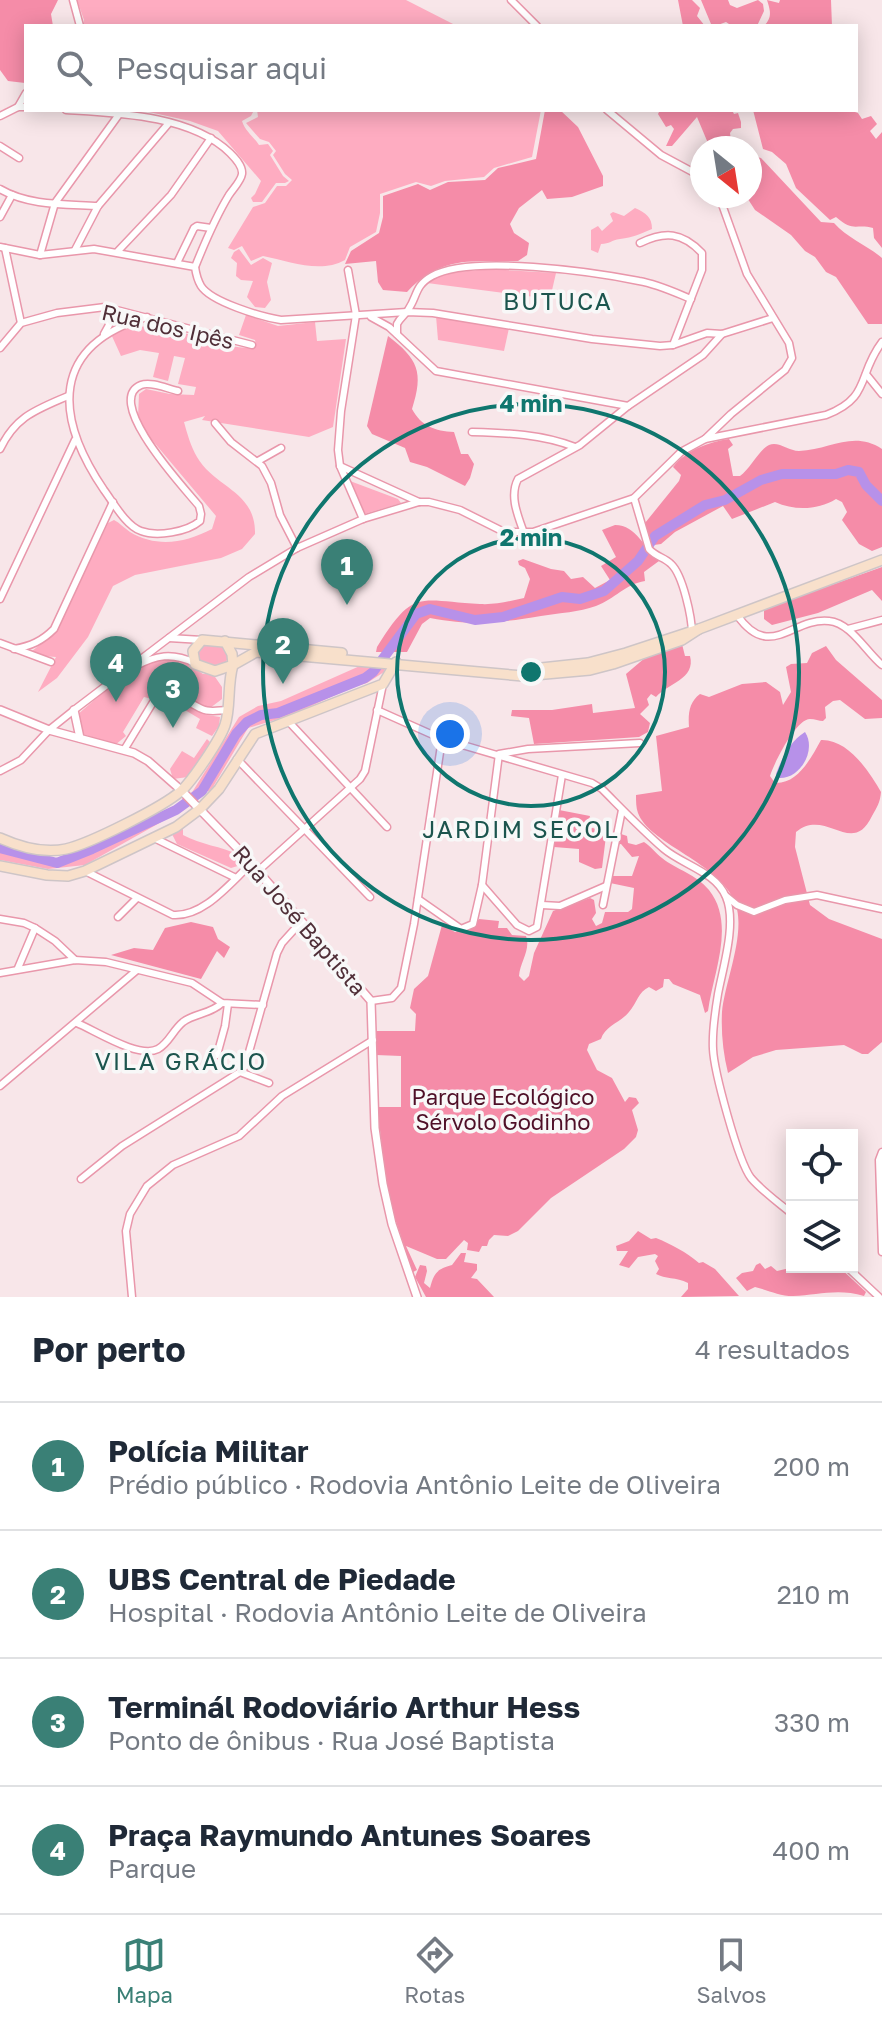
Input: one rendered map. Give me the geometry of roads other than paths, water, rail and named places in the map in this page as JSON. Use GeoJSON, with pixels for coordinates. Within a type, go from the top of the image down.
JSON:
{"type":"FeatureCollection","features":[{"type":"Feature","properties":{"kind":"main road"},"geometry":{"type":"LineString","coordinates":[[394,664],[502,668],[588,663],[694,631],[882,560]]}},
{"type":"Feature","properties":{"kind":"main road"},"geometry":{"type":"LineString","coordinates":[[227,687],[215,671],[195,664],[193,651],[202,640],[257,644],[409,666],[523,676],[590,670],[632,658],[694,631]]}},
{"type":"Feature","properties":{"kind":"main road"},"geometry":{"type":"LineString","coordinates":[[225,641],[236,662]]}},
{"type":"Feature","properties":{"kind":"main road"},"geometry":{"type":"LineString","coordinates":[[0,838],[19,846],[45,851],[65,849],[185,794],[226,725],[227,687],[236,662],[257,644]]}},
{"type":"Feature","properties":{"kind":"main road"},"geometry":{"type":"LineString","coordinates":[[215,671],[265,651],[372,659]]}},
{"type":"Feature","properties":{"kind":"main road"},"geometry":{"type":"LineString","coordinates":[[0,866],[68,876],[154,838],[198,808],[219,789],[255,734],[383,684],[394,664]]}},
{"type":"Feature","properties":{"kind":"street"},"geometry":{"type":"LineString","coordinates":[[73,0],[79,24]]}},
{"type":"Feature","properties":{"kind":"street"},"geometry":{"type":"LineString","coordinates":[[511,0],[535,24]]}},
{"type":"Feature","properties":{"kind":"street"},"geometry":{"type":"LineString","coordinates":[[0,116],[22,107]]}},
{"type":"Feature","properties":{"kind":"street"},"geometry":{"type":"LineString","coordinates":[[102,112],[168,124],[211,138],[237,161],[242,173],[211,228],[195,267],[199,283],[208,293],[264,317],[281,320],[407,312],[456,316],[606,341],[660,346],[673,345],[700,334],[722,334],[773,318]]}},
{"type":"Feature","properties":{"kind":"street"},"geometry":{"type":"LineString","coordinates":[[609,112],[661,155],[690,171]]}},
{"type":"Feature","properties":{"kind":"street"},"geometry":{"type":"LineString","coordinates":[[40,255],[55,203],[120,113]]}},
{"type":"Feature","properties":{"kind":"street"},"geometry":{"type":"LineString","coordinates":[[75,250],[98,206],[168,124]]}},
{"type":"Feature","properties":{"kind":"street"},"geometry":{"type":"LineString","coordinates":[[118,251],[171,195],[211,138]]}},
{"type":"Feature","properties":{"kind":"street"},"geometry":{"type":"LineString","coordinates":[[0,146],[19,158]]}},
{"type":"Feature","properties":{"kind":"street"},"geometry":{"type":"LineString","coordinates":[[0,189],[12,195],[55,203],[98,206]]}},
{"type":"Feature","properties":{"kind":"street"},"geometry":{"type":"LineString","coordinates":[[0,217],[12,195]]}},
{"type":"Feature","properties":{"kind":"street"},"geometry":{"type":"LineString","coordinates":[[340,466],[419,502],[448,505],[504,532],[524,533],[542,529],[634,498],[681,452],[705,439],[790,363],[792,351],[747,274],[723,208]]}},
{"type":"Feature","properties":{"kind":"street"},"geometry":{"type":"LineString","coordinates":[[177,263],[194,228],[211,228]]}},
{"type":"Feature","properties":{"kind":"street"},"geometry":{"type":"LineString","coordinates":[[640,243],[659,234],[671,234],[695,245],[702,253],[702,270],[673,345]]}},
{"type":"Feature","properties":{"kind":"street"},"geometry":{"type":"LineString","coordinates":[[0,348],[21,323],[2,247],[40,255],[94,249],[118,251],[195,267]]}},
{"type":"Feature","properties":{"kind":"street"},"geometry":{"type":"LineString","coordinates":[[397,334],[397,324],[407,312],[415,291],[434,274],[452,269],[481,266],[561,270],[641,281],[691,299]]}},
{"type":"Feature","properties":{"kind":"street"},"geometry":{"type":"LineString","coordinates":[[348,270],[356,315],[341,411],[340,466],[363,519]]}},
{"type":"Feature","properties":{"kind":"street"},"geometry":{"type":"LineString","coordinates":[[104,334],[109,325],[105,307]]}},
{"type":"Feature","properties":{"kind":"street","name":"Rua dos Ipês"},"geometry":{"type":"LineString","coordinates":[[21,323],[57,313],[105,307],[252,345]]}},
{"type":"Feature","properties":{"kind":"street"},"geometry":{"type":"LineString","coordinates":[[367,316],[397,334],[436,371],[628,406]]}},
{"type":"Feature","properties":{"kind":"street"},"geometry":{"type":"LineString","coordinates":[[147,317],[104,334],[86,350],[76,367],[68,396],[75,440],[91,471],[113,502],[142,532],[181,530],[200,521],[199,506],[146,441],[134,418],[132,398],[141,385],[150,384],[178,391]]}},
{"type":"Feature","properties":{"kind":"street"},"geometry":{"type":"LineString","coordinates":[[524,533],[514,497],[518,479],[575,447],[703,355],[722,334]]}},
{"type":"Feature","properties":{"kind":"street"},"geometry":{"type":"LineString","coordinates":[[705,439],[843,409],[857,396],[882,342]]}},
{"type":"Feature","properties":{"kind":"street"},"geometry":{"type":"LineString","coordinates":[[866,374],[882,394]]}},
{"type":"Feature","properties":{"kind":"street"},"geometry":{"type":"LineString","coordinates":[[0,449],[15,424],[26,415],[68,396]]}},
{"type":"Feature","properties":{"kind":"street"},"geometry":{"type":"LineString","coordinates":[[215,423],[231,442],[258,461],[271,483],[280,515],[297,548]]}},
{"type":"Feature","properties":{"kind":"street"},"geometry":{"type":"LineString","coordinates":[[472,432],[532,435],[552,438],[575,447]]}},
{"type":"Feature","properties":{"kind":"street"},"geometry":{"type":"LineString","coordinates":[[0,599],[75,440]]}},
{"type":"Feature","properties":{"kind":"street"},"geometry":{"type":"LineString","coordinates":[[258,461],[281,448]]}},
{"type":"Feature","properties":{"kind":"street"},"geometry":{"type":"LineString","coordinates":[[634,498],[649,549],[654,555],[667,560],[677,571],[694,631]]}},
{"type":"Feature","properties":{"kind":"street"},"geometry":{"type":"LineString","coordinates":[[14,649],[45,639],[54,629],[113,502]]}},
{"type":"Feature","properties":{"kind":"street"},"geometry":{"type":"LineString","coordinates":[[0,771],[21,760],[49,730],[110,681],[249,577],[297,548],[363,519],[419,502]]}},
{"type":"Feature","properties":{"kind":"street"},"geometry":{"type":"LineString","coordinates":[[737,615],[760,636],[776,636],[828,621],[848,629],[882,665]]}},
{"type":"Feature","properties":{"kind":"street"},"geometry":{"type":"LineString","coordinates":[[848,629],[882,620]]}},
{"type":"Feature","properties":{"kind":"street"},"geometry":{"type":"LineString","coordinates":[[166,639],[202,640]]}},
{"type":"Feature","properties":{"kind":"street"},"geometry":{"type":"LineString","coordinates":[[166,639],[171,655]]}},
{"type":"Feature","properties":{"kind":"street"},"geometry":{"type":"LineString","coordinates":[[1,646],[51,662]]}},
{"type":"Feature","properties":{"kind":"street"},"geometry":{"type":"LineString","coordinates":[[149,652],[158,656]]}},
{"type":"Feature","properties":{"kind":"street"},"geometry":{"type":"LineString","coordinates":[[110,681],[158,656],[171,655],[195,664]]}},
{"type":"Feature","properties":{"kind":"street"},"geometry":{"type":"LineString","coordinates":[[258,871],[351,788],[365,771],[383,684]]}},
{"type":"Feature","properties":{"kind":"street"},"geometry":{"type":"LineString","coordinates":[[124,750],[155,699],[162,694],[169,692],[209,711],[228,710]]}},
{"type":"Feature","properties":{"kind":"street","name":"Rua José Baptista"},"geometry":{"type":"LineString","coordinates":[[0,710],[49,730],[124,750],[148,761],[185,794],[258,871],[371,1001],[375,1128],[383,1184],[392,1224],[418,1296]]}},
{"type":"Feature","properties":{"kind":"street"},"geometry":{"type":"LineString","coordinates":[[74,710],[80,738]]}},
{"type":"Feature","properties":{"kind":"street"},"geometry":{"type":"LineString","coordinates":[[377,710],[442,739],[592,783],[667,852],[709,877],[737,905],[754,912],[785,900],[817,895],[882,909]]}},
{"type":"Feature","properties":{"kind":"street"},"geometry":{"type":"LineString","coordinates":[[289,722],[387,827]]}},
{"type":"Feature","properties":{"kind":"street"},"geometry":{"type":"LineString","coordinates":[[371,1001],[392,998],[401,988],[442,739]]}},
{"type":"Feature","properties":{"kind":"street"},"geometry":{"type":"LineString","coordinates":[[499,754],[528,749],[640,743]]}},
{"type":"Feature","properties":{"kind":"street"},"geometry":{"type":"LineString","coordinates":[[523,765],[528,749]]}},
{"type":"Feature","properties":{"kind":"street"},"geometry":{"type":"LineString","coordinates":[[418,899],[461,929],[473,924],[482,885],[499,754]]}},
{"type":"Feature","properties":{"kind":"street"},"geometry":{"type":"LineString","coordinates":[[237,759],[370,897]]}},
{"type":"Feature","properties":{"kind":"street"},"geometry":{"type":"LineString","coordinates":[[482,885],[517,925],[529,931],[537,927],[562,775]]}},
{"type":"Feature","properties":{"kind":"street"},"geometry":{"type":"LineString","coordinates":[[603,905],[622,810]]}},
{"type":"Feature","properties":{"kind":"street"},"geometry":{"type":"LineString","coordinates":[[154,838],[236,878]]}},
{"type":"Feature","properties":{"kind":"street"},"geometry":{"type":"LineString","coordinates":[[85,871],[173,915],[185,915],[213,898],[251,864]]}},
{"type":"Feature","properties":{"kind":"street"},"geometry":{"type":"LineString","coordinates":[[542,905],[560,906],[606,886]]}},
{"type":"Feature","properties":{"kind":"street"},"geometry":{"type":"LineString","coordinates":[[726,896],[729,930],[715,1020],[715,1066],[735,1144],[744,1166],[752,1179],[786,1209]]}},
{"type":"Feature","properties":{"kind":"street"},"geometry":{"type":"LineString","coordinates":[[118,917],[137,898]]}},
{"type":"Feature","properties":{"kind":"street"},"geometry":{"type":"LineString","coordinates":[[478,907],[498,904]]}},
{"type":"Feature","properties":{"kind":"street"},"geometry":{"type":"LineString","coordinates":[[0,919],[35,928],[75,960]]}},
{"type":"Feature","properties":{"kind":"street"},"geometry":{"type":"LineString","coordinates":[[81,1179],[122,1146],[240,1072],[245,1066],[277,953],[301,922]]}},
{"type":"Feature","properties":{"kind":"street"},"geometry":{"type":"LineString","coordinates":[[18,968],[35,928]]}},
{"type":"Feature","properties":{"kind":"street"},"geometry":{"type":"LineString","coordinates":[[0,973],[75,960],[106,962],[192,983],[225,1004],[263,1005]]}},
{"type":"Feature","properties":{"kind":"street"},"geometry":{"type":"LineString","coordinates":[[0,1086],[137,970]]}},
{"type":"Feature","properties":{"kind":"street"},"geometry":{"type":"LineString","coordinates":[[77,1023],[132,1049],[152,1051],[164,1044],[186,1020],[225,1004]]}},
{"type":"Feature","properties":{"kind":"street"},"geometry":{"type":"LineString","coordinates":[[217,1055],[225,1026],[225,1004]]}},
{"type":"Feature","properties":{"kind":"street"},"geometry":{"type":"LineString","coordinates":[[132,1297],[126,1231],[130,1214],[147,1186],[173,1165],[239,1136],[282,1096],[374,1039]]}},
{"type":"Feature","properties":{"kind":"street"},"geometry":{"type":"LineString","coordinates":[[240,1072],[269,1083]]}},
{"type":"Feature","properties":{"kind":"street"},"geometry":{"type":"LineString","coordinates":[[882,1152],[879,1160],[882,1252]]}},
{"type":"Feature","properties":{"kind":"street"},"geometry":{"type":"LineString","coordinates":[[853,1273],[879,1297]]}},
{"type":"Feature","properties":{"kind":"waterway"},"geometry":{"type":"LineString","coordinates":[[0,848],[57,863],[176,810],[202,791],[236,734],[247,722],[365,678],[373,672],[416,614],[430,609],[475,620],[503,617],[562,597],[580,599],[604,591],[638,561],[655,536],[705,505],[725,500],[761,480],[782,474],[859,472],[866,485],[882,501]]}},
{"type":"Feature","properties":{"kind":"place","name":"Polícia Militar"},"geometry":{"type":"Point","coordinates":[347,605]}},
{"type":"Feature","properties":{"kind":"place","name":"UBS Central de Piedade"},"geometry":{"type":"Point","coordinates":[283,684]}},
{"type":"Feature","properties":{"kind":"place","name":"Praça Raymundo Antunes Soares"},"geometry":{"type":"Point","coordinates":[116,702]}},
{"type":"Feature","properties":{"kind":"place","name":"Terminál Rodoviário Arthur Hess"},"geometry":{"type":"Point","coordinates":[173,728]}},
{"type":"Feature","properties":{"kind":"district","name":"BUTUCA"},"geometry":{"type":"Point","coordinates":[558,300]}},
{"type":"Feature","properties":{"kind":"district","name":"JARDIM SECOL"},"geometry":{"type":"Point","coordinates":[521,828]}},
{"type":"Feature","properties":{"kind":"district","name":"VILA GRÁCIO"},"geometry":{"type":"Point","coordinates":[181,1060]}},
{"type":"Feature","properties":{"kind":"park label","name":"Parque Ecológico Sérvolo Godinho"},"geometry":{"type":"Point","coordinates":[503,1108]}}]}
